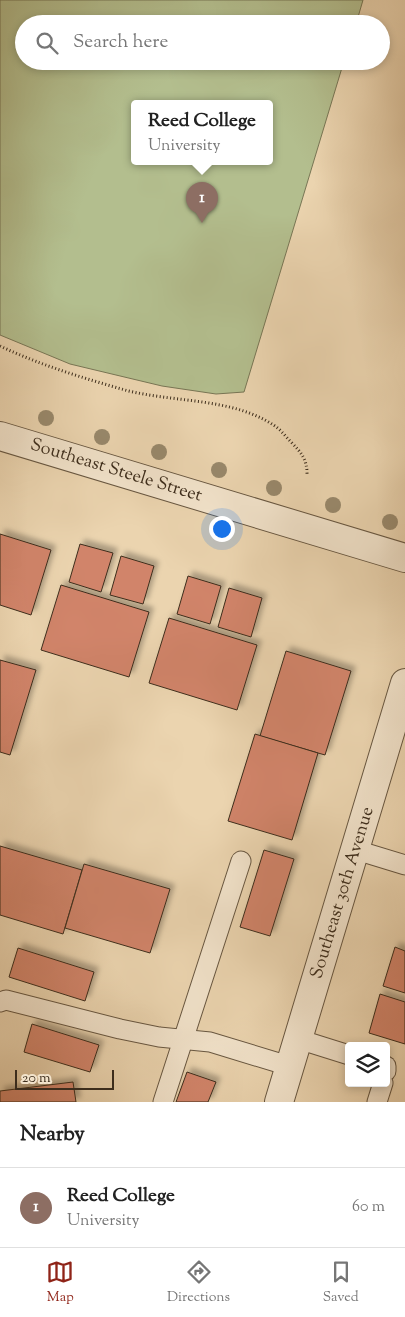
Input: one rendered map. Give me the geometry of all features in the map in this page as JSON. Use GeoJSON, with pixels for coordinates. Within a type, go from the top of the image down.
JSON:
{"type":"FeatureCollection","features":[{"type":"Feature","properties":{"kind":"street","name":"Southeast Steele Street"},"geometry":{"type":"LineString","coordinates":[[0,436],[405,558]]}},
{"type":"Feature","properties":{"kind":"street","name":"Southeast 30th Avenue"},"geometry":{"type":"LineString","coordinates":[[278,1102],[356,850],[405,683]]}},
{"type":"Feature","properties":{"kind":"lane"},"geometry":{"type":"LineString","coordinates":[[356,850],[405,865]]}},
{"type":"Feature","properties":{"kind":"lane"},"geometry":{"type":"LineString","coordinates":[[163,1102],[241,861]]}},
{"type":"Feature","properties":{"kind":"lane"},"geometry":{"type":"LineString","coordinates":[[0,1002],[6,1000],[120,1030],[183,1040],[210,1042],[290,1066]]}},
{"type":"Feature","properties":{"kind":"lane"},"geometry":{"type":"LineString","coordinates":[[298,1039],[345,1054]]}},
{"type":"Feature","properties":{"kind":"lane"},"geometry":{"type":"LineString","coordinates":[[377,1102],[382,1087]]}},
{"type":"Feature","properties":{"kind":"path"},"geometry":{"type":"LineString","coordinates":[[0,346],[44,364],[128,390],[222,406],[252,414],[276,427],[298,449],[307,461],[307,474]]}},
{"type":"Feature","properties":{"kind":"green space"},"geometry":{"type":"Polygon","coordinates":[[[0,0],[363,0],[359,15],[15,15],[15,70],[341,70],[244,392],[216,394],[162,386],[70,364],[0,335],[0,0]]]}},
{"type":"Feature","properties":{"kind":"building"},"geometry":{"type":"Polygon","coordinates":[[[0,534],[51,550],[31,615],[0,605],[0,534]]]}},
{"type":"Feature","properties":{"kind":"building"},"geometry":{"type":"Polygon","coordinates":[[[80,544],[113,553],[101,592],[69,582],[80,544]]]}},
{"type":"Feature","properties":{"kind":"building"},"geometry":{"type":"Polygon","coordinates":[[[121,556],[154,566],[143,604],[110,595],[121,556]]]}},
{"type":"Feature","properties":{"kind":"building"},"geometry":{"type":"Polygon","coordinates":[[[188,576],[221,586],[210,624],[177,614],[188,576]]]}},
{"type":"Feature","properties":{"kind":"building"},"geometry":{"type":"Polygon","coordinates":[[[61,585],[149,612],[129,677],[41,650],[61,585]]]}},
{"type":"Feature","properties":{"kind":"building"},"geometry":{"type":"Polygon","coordinates":[[[229,588],[262,598],[251,637],[218,627],[229,588]]]}},
{"type":"Feature","properties":{"kind":"building"},"geometry":{"type":"Polygon","coordinates":[[[169,618],[257,645],[237,710],[149,683],[169,618]]]}},
{"type":"Feature","properties":{"kind":"building"},"geometry":{"type":"Polygon","coordinates":[[[286,651],[351,671],[325,755],[260,736],[286,651]]]}},
{"type":"Feature","properties":{"kind":"building"},"geometry":{"type":"Polygon","coordinates":[[[0,660],[36,670],[10,755],[0,752],[0,660]]]}},
{"type":"Feature","properties":{"kind":"building"},"geometry":{"type":"Polygon","coordinates":[[[255,734],[318,753],[292,840],[228,821],[255,734]]]}},
{"type":"Feature","properties":{"kind":"building"},"geometry":{"type":"Polygon","coordinates":[[[0,846],[82,870],[63,934],[0,915],[0,846]]]}},
{"type":"Feature","properties":{"kind":"building"},"geometry":{"type":"Polygon","coordinates":[[[264,850],[294,859],[270,936],[240,927],[264,850]]]}},
{"type":"Feature","properties":{"kind":"building"},"geometry":{"type":"Polygon","coordinates":[[[84,864],[170,889],[150,953],[65,928],[84,864]]]}},
{"type":"Feature","properties":{"kind":"building"},"geometry":{"type":"Polygon","coordinates":[[[395,947],[405,951],[405,993],[383,986],[395,947]]]}},
{"type":"Feature","properties":{"kind":"building"},"geometry":{"type":"Polygon","coordinates":[[[18,948],[94,972],[85,1001],[9,977],[18,948]]]}},
{"type":"Feature","properties":{"kind":"building"},"geometry":{"type":"Polygon","coordinates":[[[380,994],[405,1002],[405,1044],[369,1033],[380,994]]]}},
{"type":"Feature","properties":{"kind":"building"},"geometry":{"type":"Polygon","coordinates":[[[32,1024],[99,1045],[90,1072],[24,1052],[32,1024]]]}},
{"type":"Feature","properties":{"kind":"building"},"geometry":{"type":"Polygon","coordinates":[[[187,1072],[216,1082],[208,1102],[176,1102],[187,1072]]]}},
{"type":"Feature","properties":{"kind":"building"},"geometry":{"type":"Polygon","coordinates":[[[73,1082],[76,1102],[0,1102],[0,1091],[73,1082]]]}},
{"type":"Feature","properties":{"kind":"place","name":"Reed College"},"geometry":{"type":"Point","coordinates":[202,223]}}]}
